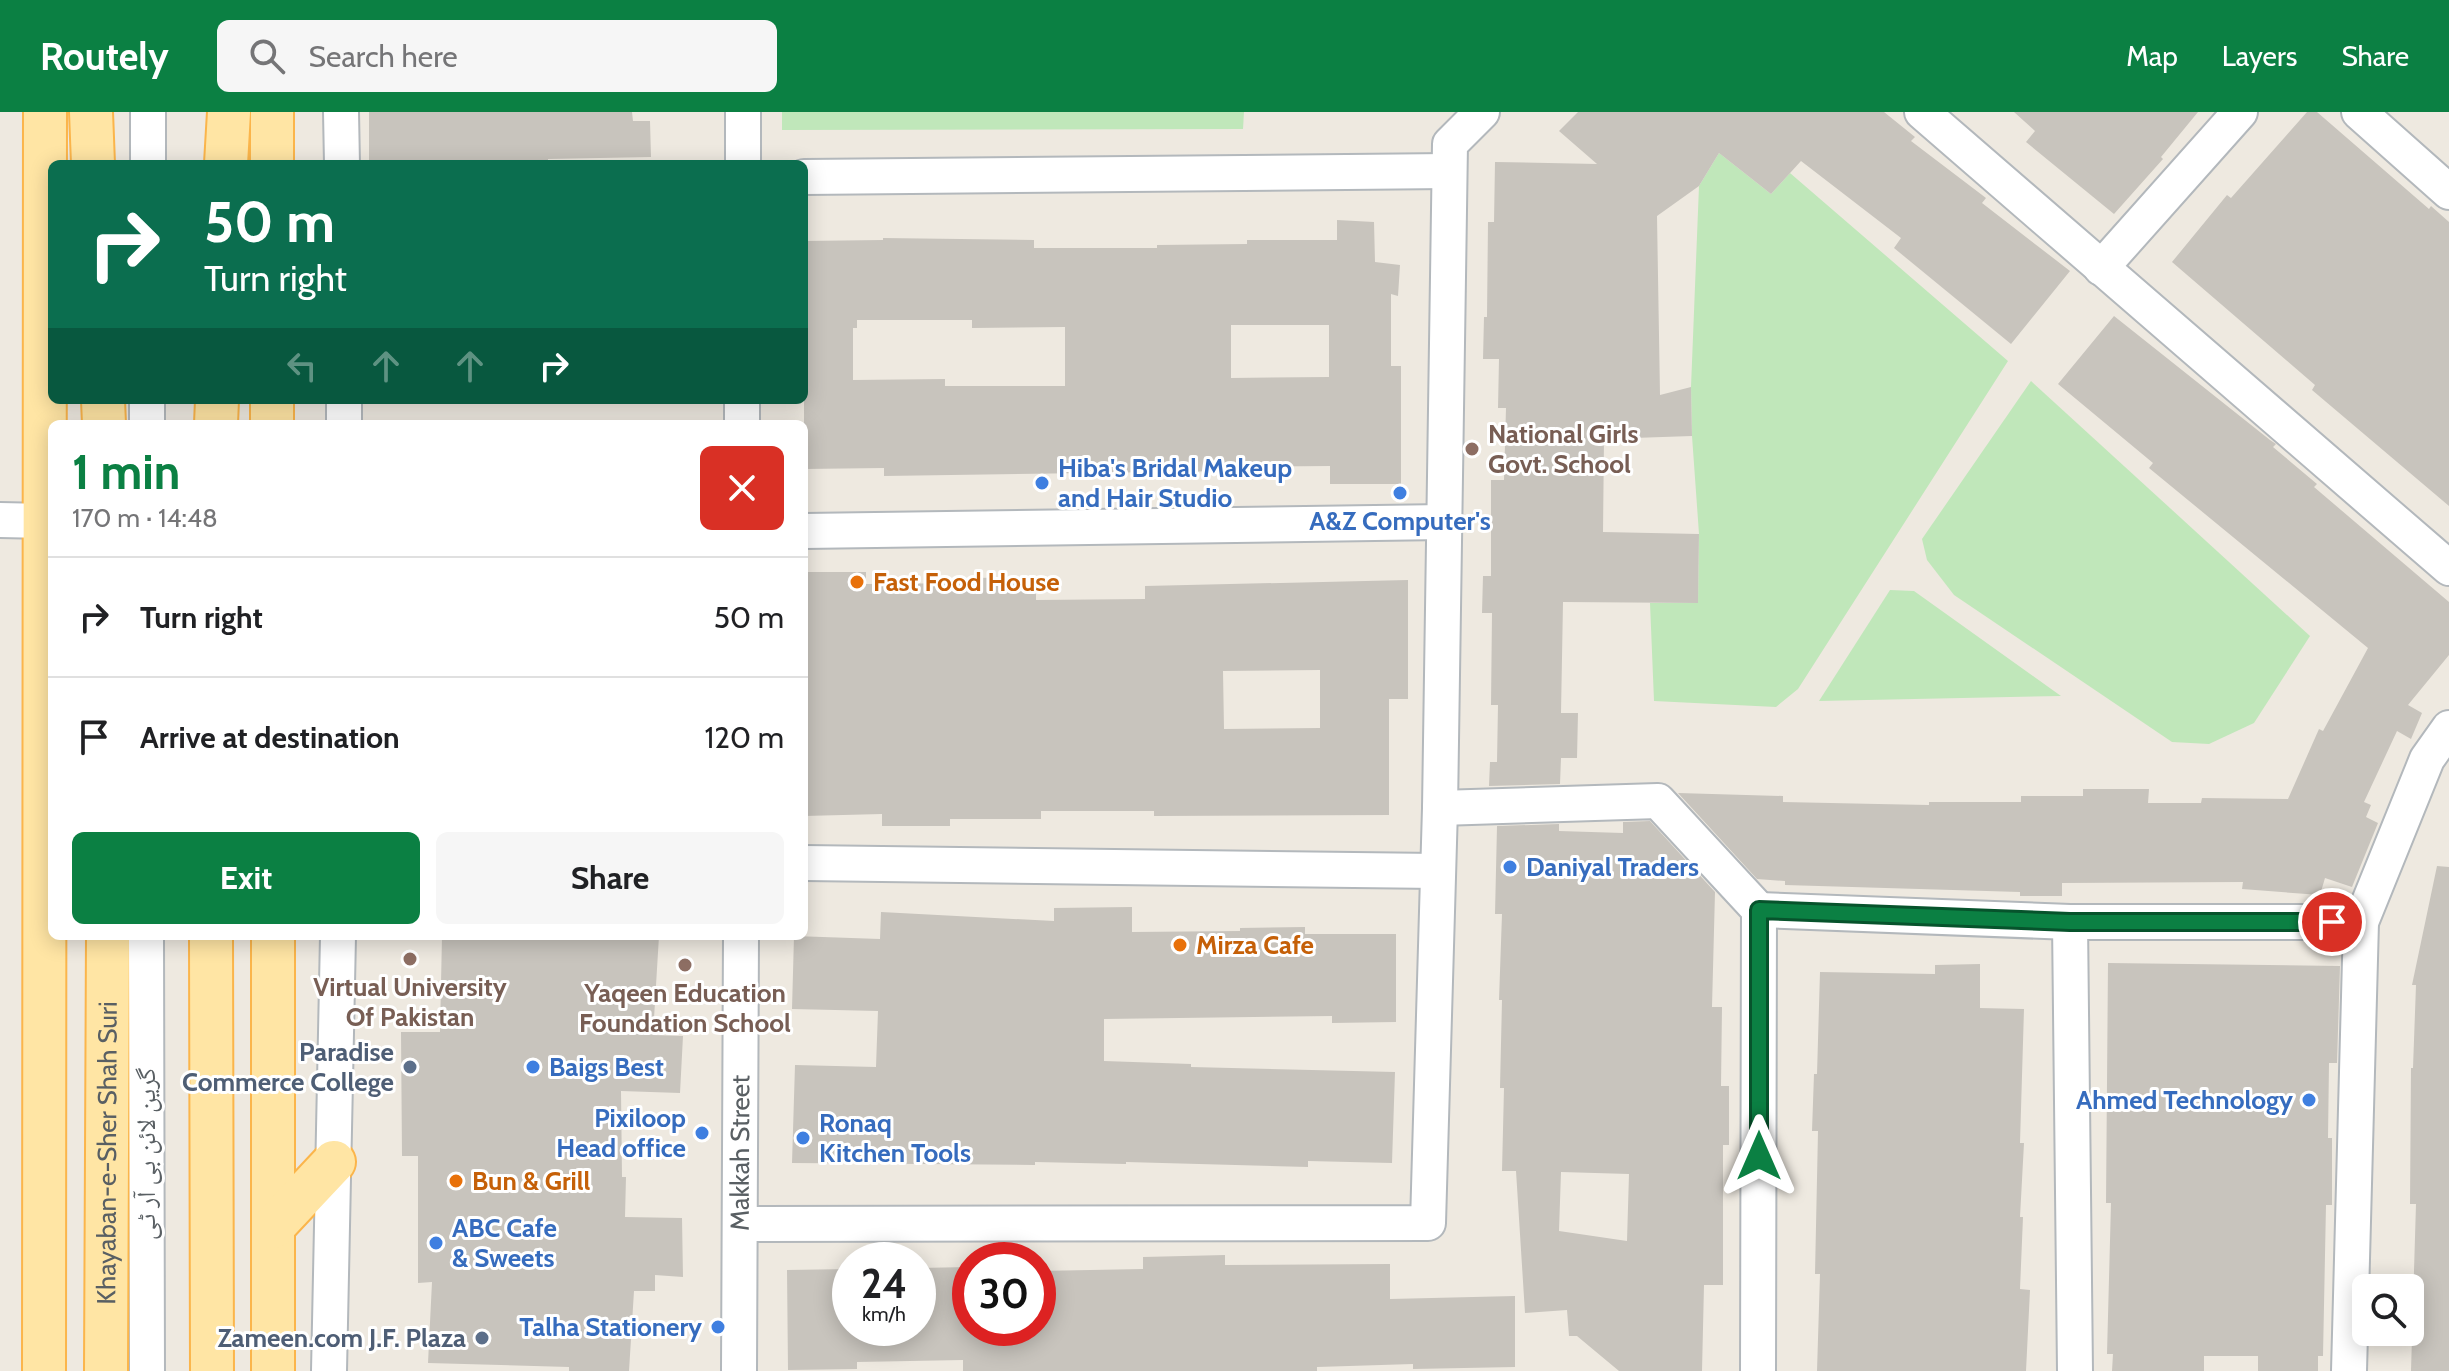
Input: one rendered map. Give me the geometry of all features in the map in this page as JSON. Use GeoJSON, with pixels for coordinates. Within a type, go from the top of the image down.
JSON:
{"type":"FeatureCollection","features":[{"type":"Feature","properties":{"kind":"main road"},"geometry":{"type":"LineString","coordinates":[[44,1371],[45,112]]}},
{"type":"Feature","properties":{"kind":"main road"},"geometry":{"type":"LineString","coordinates":[[91,112],[93,160]]}},
{"type":"Feature","properties":{"kind":"main road"},"geometry":{"type":"LineString","coordinates":[[226,160],[229,112]]}},
{"type":"Feature","properties":{"kind":"main road"},"geometry":{"type":"LineString","coordinates":[[272,112],[272,160]]}},
{"type":"Feature","properties":{"kind":"main road","name":"Khayaban-e-Sher Shah Suri"},"geometry":{"type":"LineString","coordinates":[[106,1371],[108,940]]}},
{"type":"Feature","properties":{"kind":"main road"},"geometry":{"type":"LineString","coordinates":[[211,940],[212,1371]]}},
{"type":"Feature","properties":{"kind":"main road"},"geometry":{"type":"LineString","coordinates":[[273,940],[273,1371]]}},
{"type":"Feature","properties":{"kind":"main road"},"geometry":{"type":"LineString","coordinates":[[273,1227],[334,1162]]}},
{"type":"Feature","properties":{"kind":"street"},"geometry":{"type":"LineString","coordinates":[[148,112],[148,160]]}},
{"type":"Feature","properties":{"kind":"street"},"geometry":{"type":"LineString","coordinates":[[341,112],[342,160]]}},
{"type":"Feature","properties":{"kind":"street"},"geometry":{"type":"LineString","coordinates":[[743,112],[743,160]]}},
{"type":"Feature","properties":{"kind":"street"},"geometry":{"type":"LineString","coordinates":[[740,1224],[1428,1223],[1440,808],[1450,144],[1482,112]]}},
{"type":"Feature","properties":{"kind":"street"},"geometry":{"type":"LineString","coordinates":[[1922,112],[2449,568]]}},
{"type":"Feature","properties":{"kind":"street"},"geometry":{"type":"LineString","coordinates":[[2101,268],[2240,112]]}},
{"type":"Feature","properties":{"kind":"street"},"geometry":{"type":"LineString","coordinates":[[2359,112],[2449,192]]}},
{"type":"Feature","properties":{"kind":"street"},"geometry":{"type":"LineString","coordinates":[[808,177],[1449,171]]}},
{"type":"Feature","properties":{"kind":"street"},"geometry":{"type":"LineString","coordinates":[[0,520],[46,521]]}},
{"type":"Feature","properties":{"kind":"street"},"geometry":{"type":"LineString","coordinates":[[808,531],[1445,522]]}},
{"type":"Feature","properties":{"kind":"street"},"geometry":{"type":"LineString","coordinates":[[2349,1371],[2361,922],[2427,759],[2449,728]]}},
{"type":"Feature","properties":{"kind":"street"},"geometry":{"type":"LineString","coordinates":[[1440,808],[1658,801],[1759,910],[1758,1371]]}},
{"type":"Feature","properties":{"kind":"street"},"geometry":{"type":"LineString","coordinates":[[808,863],[1438,871]]}},
{"type":"Feature","properties":{"kind":"street"},"geometry":{"type":"LineString","coordinates":[[1759,910],[2070,922],[2361,922]]}},
{"type":"Feature","properties":{"kind":"street"},"geometry":{"type":"LineString","coordinates":[[2070,922],[2075,1371]]}},
{"type":"Feature","properties":{"kind":"street","name":"گرین لائن بی آر ٹی"},"geometry":{"type":"LineString","coordinates":[[146,940],[147,1371]]}},
{"type":"Feature","properties":{"kind":"street"},"geometry":{"type":"LineString","coordinates":[[329,1371],[338,940]]}},
{"type":"Feature","properties":{"kind":"street","name":"Makkah Street"},"geometry":{"type":"LineString","coordinates":[[739,1371],[741,940]]}},
{"type":"Feature","properties":{"kind":"green space"},"geometry":{"type":"Polygon","coordinates":[[[782,112],[1244,112],[1243,129],[782,130],[782,112]]]}},
{"type":"Feature","properties":{"kind":"green space"},"geometry":{"type":"Polygon","coordinates":[[[1719,153],[1771,194],[1790,173],[2008,361],[1798,689],[1776,707],[1654,701],[1650,603],[1698,603],[1699,534],[1691,387],[1699,186],[1719,153]]]}},
{"type":"Feature","properties":{"kind":"green space"},"geometry":{"type":"Polygon","coordinates":[[[2031,381],[2310,636],[2254,723],[2209,744],[2172,742],[1954,595],[1927,560],[1922,539],[2031,381]]]}},
{"type":"Feature","properties":{"kind":"green space"},"geometry":{"type":"Polygon","coordinates":[[[1890,590],[1914,591],[2061,696],[1819,701],[1890,590]]]}},
{"type":"Feature","properties":{"kind":"building"},"geometry":{"type":"Polygon","coordinates":[[[369,112],[632,112],[633,121],[650,121],[651,157],[369,160],[369,112]]]}},
{"type":"Feature","properties":{"kind":"building"},"geometry":{"type":"Polygon","coordinates":[[[1578,112],[1884,112],[1915,137],[1911,141],[1986,198],[1982,203],[2070,271],[2011,344],[1894,248],[1901,238],[1801,161],[1771,194],[1719,153],[1699,186],[1657,216],[1660,395],[1691,387],[1692,436],[1604,439],[1603,532],[1699,534],[1698,603],[1563,602],[1561,713],[1578,713],[1577,758],[1561,758],[1560,784],[1489,786],[1490,762],[1497,762],[1498,705],[1491,705],[1492,613],[1482,613],[1483,576],[1491,576],[1491,480],[1504,480],[1506,408],[1498,408],[1499,359],[1483,359],[1484,317],[1487,317],[1488,222],[1494,222],[1495,162],[1597,164],[1559,131],[1578,112]]]}},
{"type":"Feature","properties":{"kind":"building"},"geometry":{"type":"Polygon","coordinates":[[[2014,112],[2198,112],[2161,157],[2163,159],[2114,214],[2026,142],[2035,131],[2014,112]]]}},
{"type":"Feature","properties":{"kind":"building"},"geometry":{"type":"Polygon","coordinates":[[[2307,112],[2317,112],[2429,209],[2431,206],[2449,222],[2449,506],[2312,390],[2315,385],[2172,262],[2227,195],[2231,198],[2307,112]]]}},
{"type":"Feature","properties":{"kind":"building"},"geometry":{"type":"Polygon","coordinates":[[[1337,220],[1374,222],[1375,262],[1400,265],[1398,296],[1391,294],[1391,366],[1401,366],[1401,484],[1330,484],[1330,466],[1231,467],[1231,471],[884,476],[884,468],[808,469],[808,420],[804,420],[804,404],[808,404],[808,241],[883,238],[1034,240],[1034,248],[1157,248],[1157,245],[1247,244],[1247,240],[1337,240],[1337,220]],[[857,320],[857,328],[853,328],[853,380],[945,379],[945,386],[1065,386],[1065,327],[972,328],[972,320],[857,320]],[[1231,325],[1231,378],[1329,377],[1329,325],[1231,325]]]}},
{"type":"Feature","properties":{"kind":"building"},"geometry":{"type":"Polygon","coordinates":[[[2114,316],[2276,444],[2273,447],[2317,484],[2314,487],[2449,602],[2449,655],[2408,705],[2422,713],[2411,739],[2397,731],[2364,802],[2371,805],[2366,817],[2378,823],[2352,887],[2325,878],[2320,895],[2242,889],[2243,882],[2062,883],[2062,896],[2020,896],[2020,892],[1785,885],[1785,881],[1757,879],[1678,793],[1783,796],[1783,802],[1929,805],[1929,802],[2021,802],[2021,796],[2083,796],[2083,789],[2149,789],[2148,803],[2201,803],[2202,798],[2288,799],[2319,729],[2323,731],[2368,648],[2149,468],[2153,463],[2058,384],[2114,316]]]}},
{"type":"Feature","properties":{"kind":"building"},"geometry":{"type":"Polygon","coordinates":[[[808,572],[866,572],[866,584],[972,583],[972,578],[1036,577],[1036,600],[1145,599],[1145,586],[1408,580],[1408,699],[1389,699],[1389,815],[1154,816],[1154,811],[1041,811],[1041,819],[950,819],[950,826],[882,826],[882,814],[808,816],[808,572]],[[1320,670],[1223,671],[1224,729],[1320,728],[1320,670]]]}},
{"type":"Feature","properties":{"kind":"building"},"geometry":{"type":"Polygon","coordinates":[[[1650,821],[1715,892],[1712,1007],[1722,1007],[1721,1086],[1729,1086],[1729,1145],[1723,1145],[1723,1285],[1704,1285],[1702,1371],[1619,1371],[1577,1336],[1569,1336],[1567,1310],[1525,1313],[1516,1171],[1502,1171],[1504,1088],[1500,1088],[1502,1000],[1499,1000],[1502,914],[1495,914],[1497,826],[1559,824],[1559,831],[1623,833],[1623,822],[1650,821]],[[1561,1172],[1559,1231],[1627,1241],[1629,1174],[1561,1172]]]}},
{"type":"Feature","properties":{"kind":"building"},"geometry":{"type":"Polygon","coordinates":[[[2437,866],[2449,867],[2449,1371],[2411,1371],[2412,1346],[2424,1346],[2424,1274],[2414,1274],[2416,1204],[2410,1204],[2411,1068],[2416,985],[2412,985],[2437,866]]]}},
{"type":"Feature","properties":{"kind":"building"},"geometry":{"type":"Polygon","coordinates":[[[1132,907],[1132,932],[1305,927],[1305,934],[1396,934],[1396,1022],[1332,1023],[1332,1016],[1104,1019],[1104,1061],[1191,1064],[1191,1067],[1395,1072],[1392,1163],[1308,1161],[1308,1167],[1126,1162],[1035,1162],[1035,1165],[792,1163],[795,1065],[876,1067],[878,1011],[792,1009],[794,940],[808,940],[808,936],[880,939],[881,912],[1054,921],[1054,908],[1132,907]]]}},
{"type":"Feature","properties":{"kind":"building"},"geometry":{"type":"Polygon","coordinates":[[[442,940],[659,940],[653,1035],[683,1036],[680,1093],[621,1091],[622,1177],[626,1177],[625,1217],[682,1218],[683,1277],[655,1275],[655,1291],[634,1291],[629,1371],[428,1363],[432,1282],[418,1283],[418,1156],[402,1156],[401,1032],[440,1032],[442,940]]]}},
{"type":"Feature","properties":{"kind":"building"},"geometry":{"type":"Polygon","coordinates":[[[2108,963],[2340,966],[2337,1063],[2329,1063],[2328,1138],[2332,1138],[2332,1205],[2326,1205],[2323,1356],[2318,1356],[2318,1371],[2258,1371],[2258,1356],[2204,1356],[2204,1371],[2112,1371],[2113,1354],[2107,1354],[2111,1203],[2106,1203],[2108,963]]]}},
{"type":"Feature","properties":{"kind":"building"},"geometry":{"type":"Polygon","coordinates":[[[1980,964],[1980,1008],[2024,1009],[2020,1289],[2030,1290],[2026,1371],[1817,1371],[1820,1274],[1815,1274],[1818,1131],[1812,1131],[1820,972],[1935,974],[1935,965],[1980,964]]]}},
{"type":"Feature","properties":{"kind":"building"},"geometry":{"type":"Polygon","coordinates":[[[1225,1255],[1225,1265],[1390,1264],[1390,1299],[1515,1296],[1515,1367],[1413,1369],[1413,1364],[1317,1367],[1317,1371],[963,1371],[963,1360],[857,1362],[857,1369],[788,1370],[787,1270],[832,1269],[832,1346],[936,1346],[936,1268],[952,1267],[952,1346],[1056,1346],[1056,1271],[1143,1269],[1143,1257],[1225,1255]]]}},
{"type":"Feature","properties":{"kind":"place","name":"National Girls Govt. School"},"geometry":{"type":"Point","coordinates":[1472,449]}},
{"type":"Feature","properties":{"kind":"place","name":"Hiba's Bridal Makeup and Hair Studio"},"geometry":{"type":"Point","coordinates":[1042,483]}},
{"type":"Feature","properties":{"kind":"place","name":"A&Z Computer's"},"geometry":{"type":"Point","coordinates":[1400,493]}},
{"type":"Feature","properties":{"kind":"place","name":"Fast Food House"},"geometry":{"type":"Point","coordinates":[857,582]}},
{"type":"Feature","properties":{"kind":"place","name":"Daniyal Traders"},"geometry":{"type":"Point","coordinates":[1510,867]}},
{"type":"Feature","properties":{"kind":"place","name":"Mirza Cafe"},"geometry":{"type":"Point","coordinates":[1180,945]}},
{"type":"Feature","properties":{"kind":"place","name":"Virtual University Of Pakistan"},"geometry":{"type":"Point","coordinates":[410,959]}},
{"type":"Feature","properties":{"kind":"place","name":"Yaqeen Education Foundation School"},"geometry":{"type":"Point","coordinates":[685,965]}},
{"type":"Feature","properties":{"kind":"place","name":"Paradise Commerce College"},"geometry":{"type":"Point","coordinates":[410,1067]}},
{"type":"Feature","properties":{"kind":"place","name":"Baigs Best"},"geometry":{"type":"Point","coordinates":[533,1067]}},
{"type":"Feature","properties":{"kind":"place","name":"Ahmed Technology"},"geometry":{"type":"Point","coordinates":[2309,1100]}},
{"type":"Feature","properties":{"kind":"place","name":"Pixiloop Head office"},"geometry":{"type":"Point","coordinates":[702,1133]}},
{"type":"Feature","properties":{"kind":"place","name":"Ronaq Kitchen Tools"},"geometry":{"type":"Point","coordinates":[803,1138]}},
{"type":"Feature","properties":{"kind":"place","name":"Bun & Grill"},"geometry":{"type":"Point","coordinates":[456,1181]}},
{"type":"Feature","properties":{"kind":"place","name":"ABC Cafe & Sweets"},"geometry":{"type":"Point","coordinates":[436,1243]}},
{"type":"Feature","properties":{"kind":"place","name":"Talha Stationery"},"geometry":{"type":"Point","coordinates":[718,1327]}},
{"type":"Feature","properties":{"kind":"place","name":"Zameen.com J.F. Plaza"},"geometry":{"type":"Point","coordinates":[482,1338]}},
{"type":"Feature","properties":{"kind":"route"},"geometry":{"type":"LineString","coordinates":[[1759,1156],[1759,910],[2070,922],[2332,922]]}}]}
